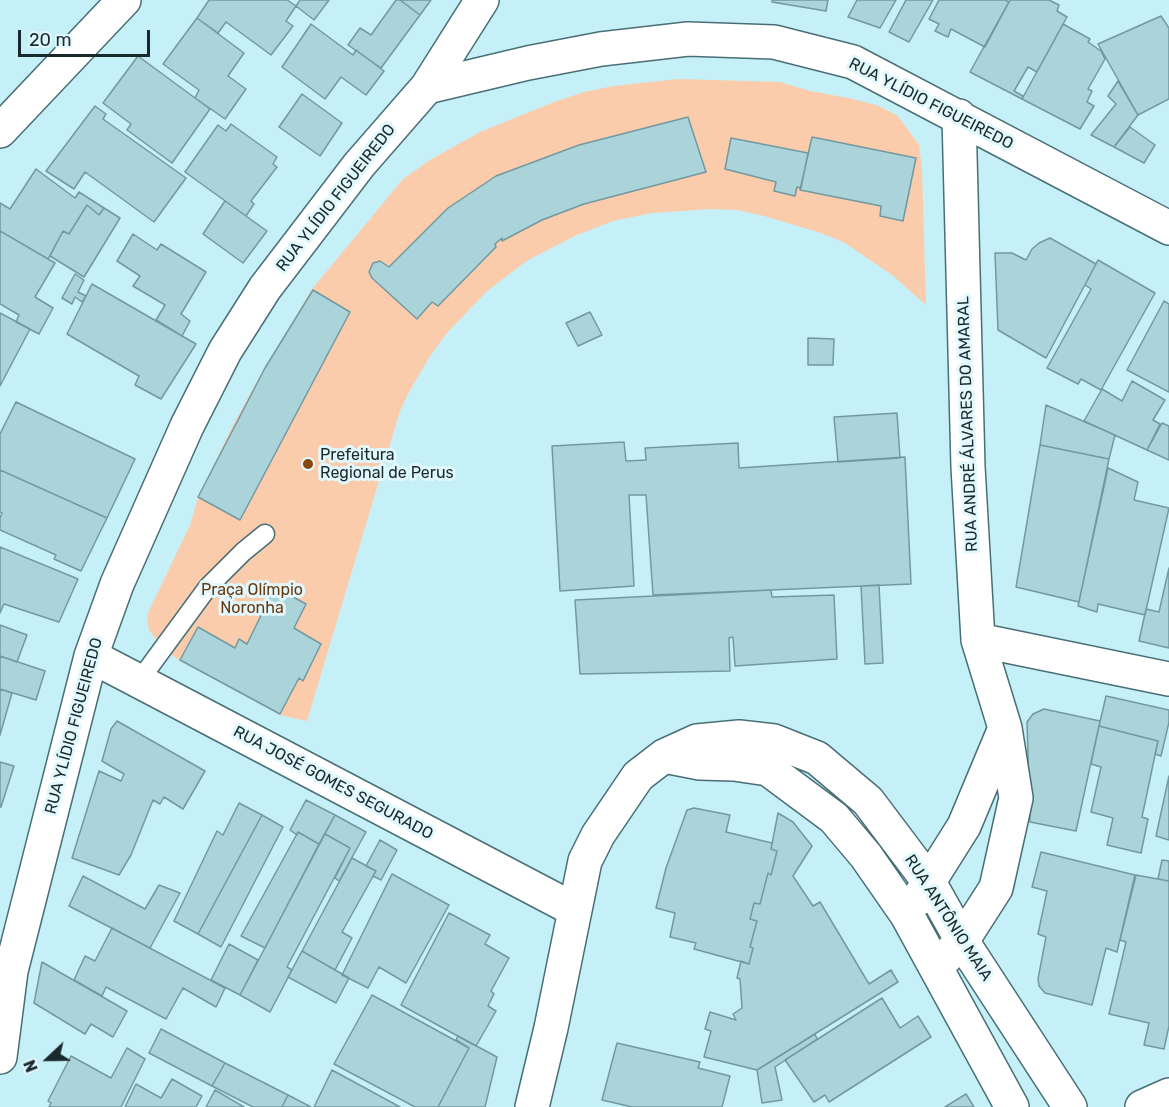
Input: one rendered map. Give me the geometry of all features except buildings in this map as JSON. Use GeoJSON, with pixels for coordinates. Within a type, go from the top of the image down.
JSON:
{"type":"FeatureCollection","features":[{"type":"Feature","properties":{"kind":"street"},"geometry":{"type":"LineString","coordinates":[[0,131],[124,0]]}},
{"type":"Feature","properties":{"kind":"street"},"geometry":{"type":"LineString","coordinates":[[427,87],[482,0]]}},
{"type":"Feature","properties":{"kind":"street","name":"RUA YLÍDIO FIGUEIREDO"},"geometry":{"type":"LineString","coordinates":[[0,1057],[10,971],[90,656],[117,584],[187,426],[225,351],[265,288],[344,184],[427,87],[600,49],[688,39],[774,42],[852,62],[1169,228]]}},
{"type":"Feature","properties":{"kind":"street","name":"RUA ANDRÉ ÁLVARES DO AMARAL"},"geometry":{"type":"LineString","coordinates":[[936,968],[962,941],[996,888],[1016,798],[1005,728],[978,640],[968,467],[959,116]]}},
{"type":"Feature","properties":{"kind":"street"},"geometry":{"type":"LineString","coordinates":[[978,640],[1169,679]]}},
{"type":"Feature","properties":{"kind":"street","name":"RUA JOSÉ GOMES SEGURADO"},"geometry":{"type":"LineString","coordinates":[[90,656],[575,910]]}},
{"type":"Feature","properties":{"kind":"street"},"geometry":{"type":"LineString","coordinates":[[907,915],[964,826],[1005,728]]}},
{"type":"Feature","properties":{"kind":"street","name":"RUA ANTÔNIO MAIA"},"geometry":{"type":"LineString","coordinates":[[532,1107],[551,1028],[585,861],[598,834],[638,776],[664,756],[697,741],[739,737],[774,741],[817,758],[868,801],[929,882],[962,941],[1070,1107]]}},
{"type":"Feature","properties":{"kind":"street","name":"RUA ANTÔNIO MAIA"},"geometry":{"type":"LineString","coordinates":[[664,756],[700,763],[734,764],[768,769],[834,818],[866,856],[907,915],[1012,1107]]}},
{"type":"Feature","properties":{"kind":"street"},"geometry":{"type":"LineString","coordinates":[[1142,1107],[1169,1095]]}},
{"type":"Feature","properties":{"kind":"lane"},"geometry":{"type":"LineString","coordinates":[[140,681],[208,587],[243,552],[266,534]]}},
{"type":"Feature","properties":{"kind":"green space","name":"Praça Olímpio Noronha"},"geometry":{"type":"Polygon","coordinates":[[[679,79],[780,82],[879,106],[898,116],[919,145],[922,170],[926,305],[892,275],[845,243],[821,233],[737,210],[712,209],[652,213],[613,221],[577,235],[528,260],[487,291],[446,334],[409,392],[400,411],[307,721],[280,715],[177,659],[162,647],[149,630],[147,615],[190,525],[198,498],[231,429],[312,289],[403,179],[430,160],[480,132],[554,102],[613,86],[679,79]]]}},
{"type":"Feature","properties":{"kind":"place","name":"Prefeitura Regional de Perus"},"geometry":{"type":"Point","coordinates":[308,464]}}]}
